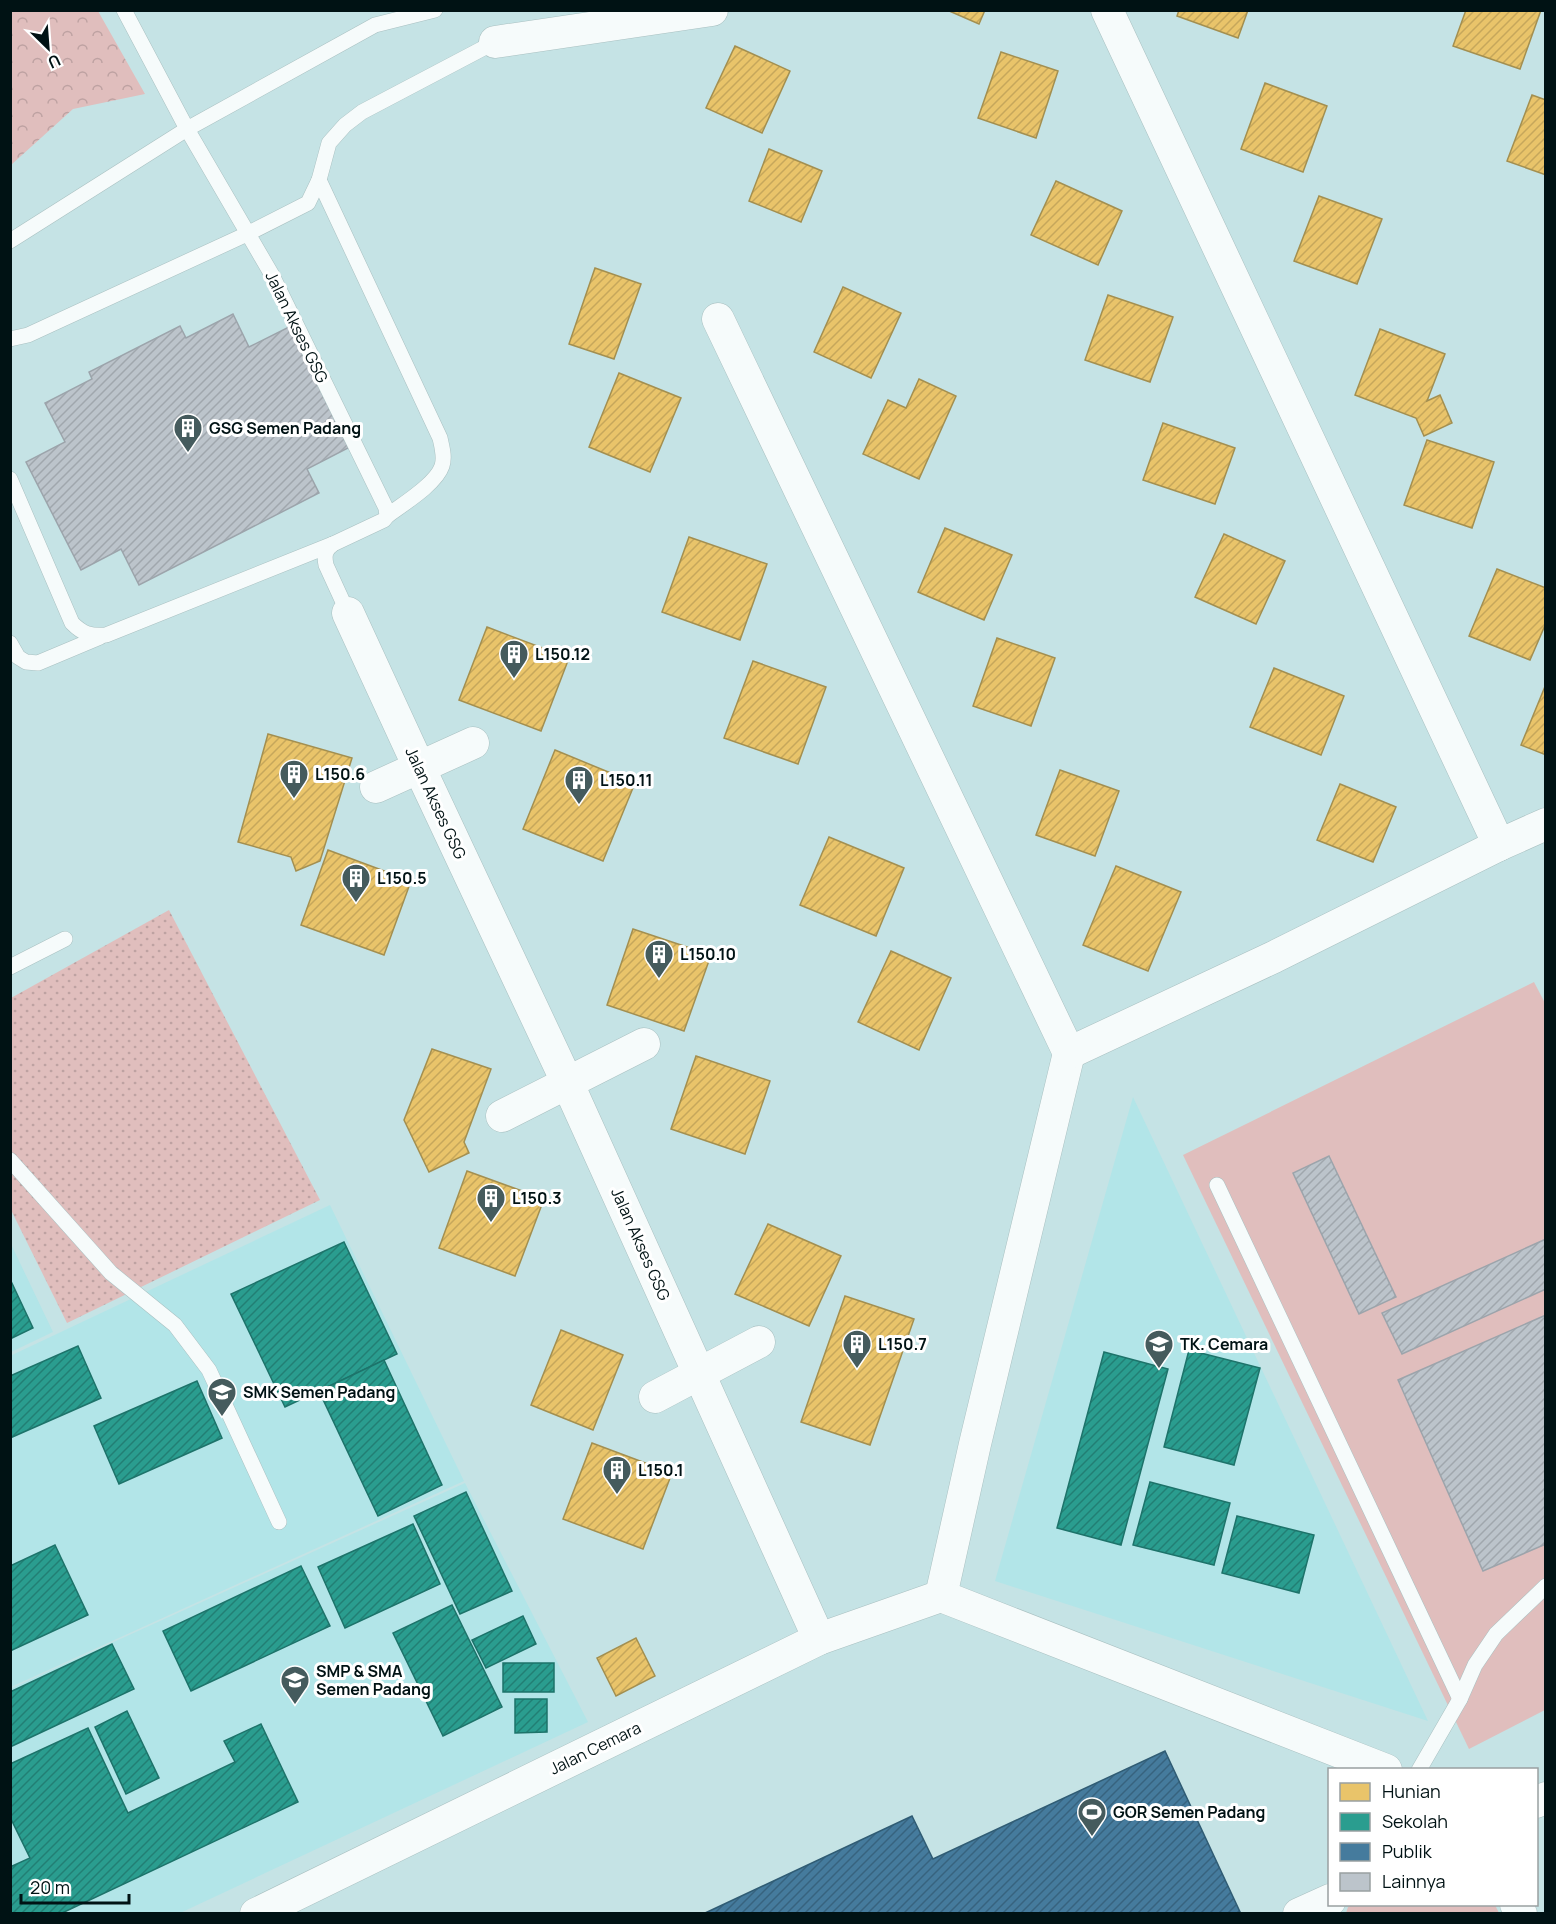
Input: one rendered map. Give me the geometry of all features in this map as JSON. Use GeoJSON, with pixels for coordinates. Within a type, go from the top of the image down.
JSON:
{"type":"FeatureCollection","features":[{"type":"Feature","properties":{"kind":"street"},"geometry":{"type":"LineString","coordinates":[[495,42],[712,10]]}},
{"type":"Feature","properties":{"kind":"street"},"geometry":{"type":"LineString","coordinates":[[1107,10],[1499,845]]}},
{"type":"Feature","properties":{"kind":"street"},"geometry":{"type":"LineString","coordinates":[[718,319],[1069,1053],[941,1596],[1381,1768]]}},
{"type":"Feature","properties":{"kind":"street","name":"Jalan Akses GSG"},"geometry":{"type":"LineString","coordinates":[[348,613],[568,1084],[819,1639]]}},
{"type":"Feature","properties":{"kind":"street"},"geometry":{"type":"LineString","coordinates":[[376,787],[473,743]]}},
{"type":"Feature","properties":{"kind":"street"},"geometry":{"type":"LineString","coordinates":[[1069,1053],[1274,957],[1545,824]]}},
{"type":"Feature","properties":{"kind":"street"},"geometry":{"type":"LineString","coordinates":[[502,1116],[644,1044]]}},
{"type":"Feature","properties":{"kind":"street"},"geometry":{"type":"LineString","coordinates":[[655,1397],[759,1342]]}},
{"type":"Feature","properties":{"kind":"street","name":"Jalan Cemara"},"geometry":{"type":"LineString","coordinates":[[256,1914],[819,1639],[941,1596]]}},
{"type":"Feature","properties":{"kind":"lane","name":"Jalan Akses GSG"},"geometry":{"type":"LineString","coordinates":[[124,10],[187,129],[272,275],[386,508],[387,516]]}},
{"type":"Feature","properties":{"kind":"lane"},"geometry":{"type":"LineString","coordinates":[[10,241],[187,129],[374,18],[428,11]]}},
{"type":"Feature","properties":{"kind":"lane"},"geometry":{"type":"LineString","coordinates":[[10,339],[28,335],[247,234],[308,203],[319,180],[329,143],[345,125],[362,112],[495,42]]}},
{"type":"Feature","properties":{"kind":"lane"},"geometry":{"type":"LineString","coordinates":[[10,643],[18,657],[26,662],[38,663],[333,544],[384,520],[434,480],[442,466],[444,455],[440,438],[319,180]]}},
{"type":"Feature","properties":{"kind":"lane"},"geometry":{"type":"LineString","coordinates":[[10,479],[72,623],[82,633],[94,636],[105,635]]}},
{"type":"Feature","properties":{"kind":"lane","name":"Jalan Akses GSG"},"geometry":{"type":"LineString","coordinates":[[333,544],[327,549],[324,558],[348,613]]}},
{"type":"Feature","properties":{"kind":"lane"},"geometry":{"type":"LineString","coordinates":[[10,967],[66,939]]}},
{"type":"Feature","properties":{"kind":"lane"},"geometry":{"type":"LineString","coordinates":[[10,1160],[111,1273],[175,1325],[209,1370],[279,1522]]}},
{"type":"Feature","properties":{"kind":"lane"},"geometry":{"type":"LineString","coordinates":[[1217,1185],[1460,1699]]}},
{"type":"Feature","properties":{"kind":"lane"},"geometry":{"type":"LineString","coordinates":[[1420,1768],[1460,1699],[1475,1665],[1496,1634],[1545,1586]]}},
{"type":"Feature","properties":{"kind":"shaded area","name":"TK. Cemara"},"geometry":{"type":"Polygon","coordinates":[[[1133,1097],[1428,1721],[995,1581],[1133,1097]]]}},
{"type":"Feature","properties":{"kind":"shaded area","name":"SMK Semen Padang"},"geometry":{"type":"Polygon","coordinates":[[[330,1205],[464,1481],[11,1687],[10,1356],[330,1205]]]}},
{"type":"Feature","properties":{"kind":"shaded area"},"geometry":{"type":"Polygon","coordinates":[[[10,1242],[53,1332],[11,1352],[10,1352],[10,1242]]]}},
{"type":"Feature","properties":{"kind":"shaded area","name":"SMP & SMA Semen Padang"},"geometry":{"type":"Polygon","coordinates":[[[465,1483],[588,1722],[180,1913],[11,1913],[10,1689],[465,1483]]]}},
{"type":"Feature","properties":{"kind":"green space"},"geometry":{"type":"Polygon","coordinates":[[[11,10],[98,11],[145,94],[73,109],[11,165],[11,10]]]}},
{"type":"Feature","properties":{"kind":"green space"},"geometry":{"type":"Polygon","coordinates":[[[169,910],[320,1200],[67,1323],[11,1210],[11,998],[169,910]]]}},
{"type":"Feature","properties":{"kind":"green space"},"geometry":{"type":"Polygon","coordinates":[[[1534,982],[1546,1005],[1545,1710],[1469,1749],[1183,1155],[1534,982]]]}},
{"type":"Feature","properties":{"kind":"green space"},"geometry":{"type":"Polygon","coordinates":[[[1496,1906],[1499,1913],[1346,1913],[1348,1907],[1496,1906]]]}},
{"type":"Feature","properties":{"kind":"building: Hunian"},"geometry":{"type":"Polygon","coordinates":[[[947,10],[985,10],[979,24],[947,10]]]}},
{"type":"Feature","properties":{"kind":"building: Hunian"},"geometry":{"type":"Polygon","coordinates":[[[1179,10],[1248,10],[1238,38],[1177,16],[1179,10]]]}},
{"type":"Feature","properties":{"kind":"building: Hunian"},"geometry":{"type":"Polygon","coordinates":[[[1466,10],[1541,10],[1520,69],[1453,46],[1466,10]]]}},
{"type":"Feature","properties":{"kind":"building: Hunian"},"geometry":{"type":"Polygon","coordinates":[[[735,46],[790,71],[762,133],[706,108],[735,46]]]}},
{"type":"Feature","properties":{"kind":"building: Hunian"},"geometry":{"type":"Polygon","coordinates":[[[1001,52],[1058,71],[1036,138],[978,118],[1001,52]]]}},
{"type":"Feature","properties":{"kind":"building: Hunian"},"geometry":{"type":"Polygon","coordinates":[[[1265,83],[1327,106],[1303,172],[1241,149],[1265,83]]]}},
{"type":"Feature","properties":{"kind":"building: Hunian"},"geometry":{"type":"Polygon","coordinates":[[[1532,95],[1546,100],[1546,175],[1507,161],[1532,95]]]}},
{"type":"Feature","properties":{"kind":"building: Hunian"},"geometry":{"type":"Polygon","coordinates":[[[769,149],[822,171],[801,222],[749,201],[769,149]]]}},
{"type":"Feature","properties":{"kind":"building: Hunian"},"geometry":{"type":"Polygon","coordinates":[[[1056,181],[1122,211],[1098,265],[1031,235],[1056,181]]]}},
{"type":"Feature","properties":{"kind":"building: Hunian"},"geometry":{"type":"Polygon","coordinates":[[[1319,196],[1382,219],[1357,284],[1294,261],[1319,196]]]}},
{"type":"Feature","properties":{"kind":"building: Hunian"},"geometry":{"type":"Polygon","coordinates":[[[595,268],[641,284],[614,359],[569,344],[595,268]]]}},
{"type":"Feature","properties":{"kind":"building: Hunian"},"geometry":{"type":"Polygon","coordinates":[[[843,287],[901,313],[871,378],[814,352],[843,287]]]}},
{"type":"Feature","properties":{"kind":"building: Hunian"},"geometry":{"type":"Polygon","coordinates":[[[1108,295],[1173,317],[1150,382],[1085,360],[1108,295]]]}},
{"type":"Feature","properties":{"kind":"building: Hunian"},"geometry":{"type":"Polygon","coordinates":[[[1380,329],[1445,354],[1427,401],[1440,395],[1452,423],[1424,436],[1416,418],[1355,395],[1380,329]]]}},
{"type":"Feature","properties":{"kind":"building: Hunian"},"geometry":{"type":"Polygon","coordinates":[[[619,373],[681,398],[650,472],[589,447],[619,373]]]}},
{"type":"Feature","properties":{"kind":"building: Hunian"},"geometry":{"type":"Polygon","coordinates":[[[919,379],[956,396],[919,479],[863,454],[888,400],[906,408],[919,379]]]}},
{"type":"Feature","properties":{"kind":"building: Hunian"},"geometry":{"type":"Polygon","coordinates":[[[1163,423],[1235,448],[1215,504],[1143,480],[1163,423]]]}},
{"type":"Feature","properties":{"kind":"building: Hunian"},"geometry":{"type":"Polygon","coordinates":[[[1427,440],[1494,462],[1472,528],[1404,505],[1427,440]]]}},
{"type":"Feature","properties":{"kind":"building: Hunian"},"geometry":{"type":"Polygon","coordinates":[[[945,528],[1012,555],[984,620],[918,592],[945,528]]]}},
{"type":"Feature","properties":{"kind":"building: Hunian"},"geometry":{"type":"Polygon","coordinates":[[[1224,534],[1285,561],[1256,624],[1195,597],[1224,534]]]}},
{"type":"Feature","properties":{"kind":"building: Hunian"},"geometry":{"type":"Polygon","coordinates":[[[689,537],[767,564],[740,640],[662,612],[689,537]]]}},
{"type":"Feature","properties":{"kind":"building: Hunian"},"geometry":{"type":"Polygon","coordinates":[[[1497,569],[1546,588],[1546,623],[1530,660],[1469,636],[1497,569]]]}},
{"type":"Feature","properties":{"kind":"building: Hunian","name":"L150.12"},"geometry":{"type":"Polygon","coordinates":[[[487,627],[569,658],[541,731],[459,700],[487,627]]]}},
{"type":"Feature","properties":{"kind":"building: Hunian"},"geometry":{"type":"Polygon","coordinates":[[[997,638],[1055,658],[1031,726],[973,706],[997,638]]]}},
{"type":"Feature","properties":{"kind":"building: Hunian"},"geometry":{"type":"Polygon","coordinates":[[[753,661],[826,687],[798,764],[724,738],[753,661]]]}},
{"type":"Feature","properties":{"kind":"building: Hunian"},"geometry":{"type":"Polygon","coordinates":[[[1274,668],[1344,696],[1321,755],[1250,727],[1274,668]]]}},
{"type":"Feature","properties":{"kind":"building: Hunian"},"geometry":{"type":"Polygon","coordinates":[[[1546,684],[1546,755],[1521,745],[1546,684]]]}},
{"type":"Feature","properties":{"kind":"building: Hunian","name":"L150.6"},"geometry":{"type":"Polygon","coordinates":[[[268,734],[352,758],[320,861],[296,871],[291,857],[238,842],[268,734]]]}},
{"type":"Feature","properties":{"kind":"building: Hunian","name":"L150.11"},"geometry":{"type":"Polygon","coordinates":[[[555,750],[635,783],[603,861],[523,829],[555,750]]]}},
{"type":"Feature","properties":{"kind":"building: Hunian"},"geometry":{"type":"Polygon","coordinates":[[[1060,770],[1119,791],[1095,856],[1036,835],[1060,770]]]}},
{"type":"Feature","properties":{"kind":"building: Hunian"},"geometry":{"type":"Polygon","coordinates":[[[1340,784],[1396,807],[1373,862],[1317,840],[1340,784]]]}},
{"type":"Feature","properties":{"kind":"building: Hunian"},"geometry":{"type":"Polygon","coordinates":[[[829,837],[904,868],[876,936],[800,905],[829,837]]]}},
{"type":"Feature","properties":{"kind":"building: Hunian","name":"L150.5"},"geometry":{"type":"Polygon","coordinates":[[[328,850],[411,881],[384,955],[301,925],[328,850]]]}},
{"type":"Feature","properties":{"kind":"building: Hunian"},"geometry":{"type":"Polygon","coordinates":[[[1116,866],[1181,892],[1148,971],[1083,945],[1116,866]]]}},
{"type":"Feature","properties":{"kind":"building: Hunian","name":"L150.10"},"geometry":{"type":"Polygon","coordinates":[[[633,929],[711,955],[684,1031],[607,1005],[633,929]]]}},
{"type":"Feature","properties":{"kind":"building: Hunian"},"geometry":{"type":"Polygon","coordinates":[[[891,951],[951,978],[919,1050],[858,1022],[891,951]]]}},
{"type":"Feature","properties":{"kind":"building: Hunian"},"geometry":{"type":"Polygon","coordinates":[[[432,1049],[491,1069],[464,1142],[469,1153],[429,1172],[404,1120],[432,1049]]]}},
{"type":"Feature","properties":{"kind":"building: Hunian"},"geometry":{"type":"Polygon","coordinates":[[[696,1056],[770,1081],[745,1154],[671,1129],[696,1056]]]}},
{"type":"Feature","properties":{"kind":"building: Hunian","name":"L150.3"},"geometry":{"type":"Polygon","coordinates":[[[467,1171],[544,1199],[515,1276],[439,1248],[467,1171]]]}},
{"type":"Feature","properties":{"kind":"building: Hunian"},"geometry":{"type":"Polygon","coordinates":[[[768,1224],[841,1256],[809,1326],[735,1294],[768,1224]]]}},
{"type":"Feature","properties":{"kind":"building: Hunian","name":"L150.7"},"geometry":{"type":"Polygon","coordinates":[[[845,1296],[914,1319],[870,1445],[801,1422],[845,1296]]]}},
{"type":"Feature","properties":{"kind":"building: Hunian"},"geometry":{"type":"Polygon","coordinates":[[[561,1330],[623,1355],[593,1430],[531,1405],[561,1330]]]}},
{"type":"Feature","properties":{"kind":"building: Hunian","name":"L150.1"},"geometry":{"type":"Polygon","coordinates":[[[592,1443],[672,1473],[643,1549],[563,1519],[592,1443]]]}},
{"type":"Feature","properties":{"kind":"building: Hunian"},"geometry":{"type":"Polygon","coordinates":[[[636,1638],[655,1676],[616,1696],[597,1658],[636,1638]]]}},
{"type":"Feature","properties":{"kind":"building: Sekolah"},"geometry":{"type":"Polygon","coordinates":[[[344,1242],[397,1354],[285,1407],[231,1294],[344,1242]]]}},
{"type":"Feature","properties":{"kind":"building: Sekolah"},"geometry":{"type":"Polygon","coordinates":[[[10,1279],[33,1328],[10,1339],[10,1279]]]}},
{"type":"Feature","properties":{"kind":"building: Sekolah"},"geometry":{"type":"Polygon","coordinates":[[[78,1346],[101,1398],[10,1438],[10,1376],[78,1346]]]}},
{"type":"Feature","properties":{"kind":"building: Sekolah"},"geometry":{"type":"Polygon","coordinates":[[[1189,1350],[1260,1368],[1234,1465],[1164,1447],[1189,1350]]]}},
{"type":"Feature","properties":{"kind":"building: Sekolah"},"geometry":{"type":"Polygon","coordinates":[[[1104,1352],[1168,1369],[1121,1545],[1057,1528],[1104,1352]]]}},
{"type":"Feature","properties":{"kind":"building: Sekolah"},"geometry":{"type":"Polygon","coordinates":[[[384,1360],[442,1485],[378,1516],[319,1391],[384,1360]]]}},
{"type":"Feature","properties":{"kind":"building: Sekolah"},"geometry":{"type":"Polygon","coordinates":[[[197,1381],[222,1438],[119,1484],[94,1426],[197,1381]]]}},
{"type":"Feature","properties":{"kind":"building: Sekolah"},"geometry":{"type":"Polygon","coordinates":[[[1150,1482],[1230,1503],[1214,1565],[1133,1545],[1150,1482]]]}},
{"type":"Feature","properties":{"kind":"building: Sekolah"},"geometry":{"type":"Polygon","coordinates":[[[466,1492],[512,1591],[460,1614],[414,1516],[466,1492]]]}},
{"type":"Feature","properties":{"kind":"building: Sekolah"},"geometry":{"type":"Polygon","coordinates":[[[1237,1516],[1314,1535],[1299,1593],[1222,1573],[1237,1516]]]}},
{"type":"Feature","properties":{"kind":"building: Sekolah"},"geometry":{"type":"Polygon","coordinates":[[[413,1524],[440,1584],[345,1628],[318,1567],[413,1524]]]}},
{"type":"Feature","properties":{"kind":"building: Sekolah"},"geometry":{"type":"Polygon","coordinates":[[[55,1545],[88,1615],[10,1651],[10,1566],[55,1545]]]}},
{"type":"Feature","properties":{"kind":"building: Sekolah"},"geometry":{"type":"Polygon","coordinates":[[[301,1566],[330,1626],[191,1691],[163,1631],[301,1566]]]}},
{"type":"Feature","properties":{"kind":"building: Sekolah"},"geometry":{"type":"Polygon","coordinates":[[[452,1605],[502,1707],[443,1736],[393,1633],[452,1605]]]}},
{"type":"Feature","properties":{"kind":"building: Sekolah"},"geometry":{"type":"Polygon","coordinates":[[[523,1616],[536,1644],[486,1668],[472,1640],[523,1616]]]}},
{"type":"Feature","properties":{"kind":"building: Sekolah"},"geometry":{"type":"Polygon","coordinates":[[[112,1644],[134,1689],[10,1747],[10,1692],[112,1644]]]}},
{"type":"Feature","properties":{"kind":"building: Sekolah"},"geometry":{"type":"Polygon","coordinates":[[[503,1663],[554,1663],[554,1692],[503,1692],[503,1663]]]}},
{"type":"Feature","properties":{"kind":"building: Sekolah"},"geometry":{"type":"Polygon","coordinates":[[[515,1699],[547,1699],[547,1732],[515,1733],[515,1699]]]}},
{"type":"Feature","properties":{"kind":"building: Sekolah"},"geometry":{"type":"Polygon","coordinates":[[[127,1711],[159,1778],[126,1794],[95,1727],[127,1711]]]}},
{"type":"Feature","properties":{"kind":"building: Sekolah"},"geometry":{"type":"Polygon","coordinates":[[[261,1724],[298,1802],[60,1914],[10,1914],[10,1867],[30,1858],[10,1817],[10,1764],[88,1728],[128,1813],[235,1762],[224,1741],[261,1724]]]}},
{"type":"Feature","properties":{"kind":"building: Publik","name":"GOR Semen Padang"},"geometry":{"type":"Polygon","coordinates":[[[1165,1751],[1241,1914],[703,1914],[912,1816],[933,1859],[1165,1751]]]}},
{"type":"Feature","properties":{"kind":"building: Lainnya","name":"GSG Semen Padang"},"geometry":{"type":"Polygon","coordinates":[[[233,314],[249,347],[289,327],[350,447],[307,469],[319,493],[139,585],[121,549],[81,570],[26,462],[65,442],[45,403],[92,379],[89,372],[180,326],[186,338],[233,314]]]}},
{"type":"Feature","properties":{"kind":"building: Lainnya"},"geometry":{"type":"Polygon","coordinates":[[[1329,1156],[1396,1297],[1359,1314],[1293,1173],[1329,1156]]]}},
{"type":"Feature","properties":{"kind":"building: Lainnya"},"geometry":{"type":"Polygon","coordinates":[[[1546,1239],[1546,1289],[1402,1354],[1382,1313],[1546,1239]]]}},
{"type":"Feature","properties":{"kind":"building: Lainnya"},"geometry":{"type":"Polygon","coordinates":[[[1546,1315],[1546,1544],[1483,1571],[1398,1380],[1546,1315]]]}},
{"type":"Feature","properties":{"kind":"place","name":"GSG Semen Padang"},"geometry":{"type":"Point","coordinates":[188,454]}},
{"type":"Feature","properties":{"kind":"place","name":"L150.12"},"geometry":{"type":"Point","coordinates":[514,680]}},
{"type":"Feature","properties":{"kind":"place","name":"L150.6"},"geometry":{"type":"Point","coordinates":[294,800]}},
{"type":"Feature","properties":{"kind":"place","name":"L150.11"},"geometry":{"type":"Point","coordinates":[579,806]}},
{"type":"Feature","properties":{"kind":"place","name":"L150.5"},"geometry":{"type":"Point","coordinates":[356,904]}},
{"type":"Feature","properties":{"kind":"place","name":"L150.10"},"geometry":{"type":"Point","coordinates":[659,980]}},
{"type":"Feature","properties":{"kind":"place","name":"L150.3"},"geometry":{"type":"Point","coordinates":[491,1224]}},
{"type":"Feature","properties":{"kind":"place","name":"L150.7"},"geometry":{"type":"Point","coordinates":[857,1370]}},
{"type":"Feature","properties":{"kind":"place","name":"TK. Cemara"},"geometry":{"type":"Point","coordinates":[1159,1370]}},
{"type":"Feature","properties":{"kind":"place","name":"SMK Semen Padang"},"geometry":{"type":"Point","coordinates":[222,1418]}},
{"type":"Feature","properties":{"kind":"place","name":"L150.1"},"geometry":{"type":"Point","coordinates":[617,1496]}},
{"type":"Feature","properties":{"kind":"place","name":"SMP & SMA Semen Padang"},"geometry":{"type":"Point","coordinates":[295,1706]}},
{"type":"Feature","properties":{"kind":"place","name":"GOR Semen Padang"},"geometry":{"type":"Point","coordinates":[1092,1838]}}]}
